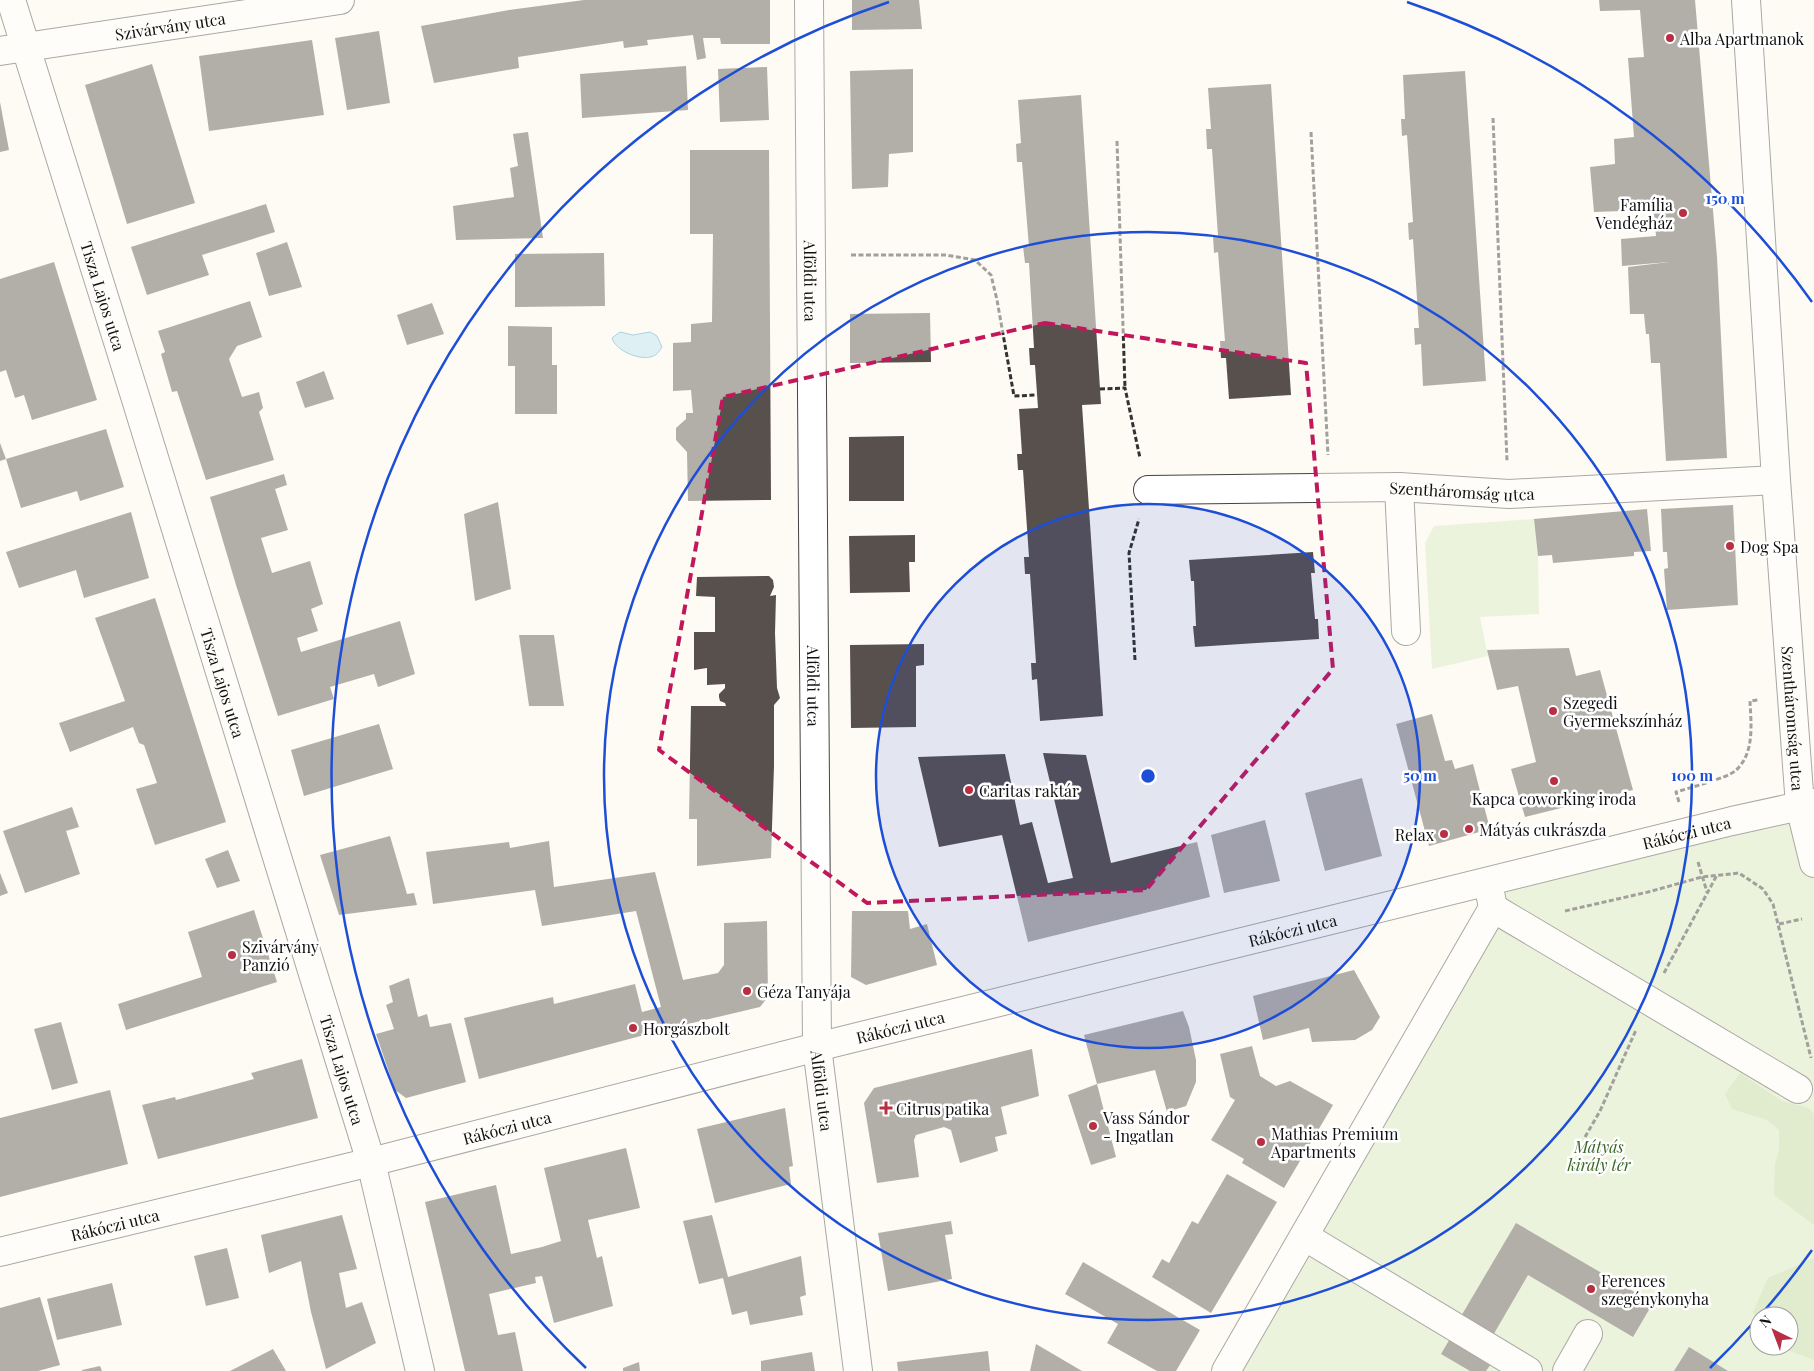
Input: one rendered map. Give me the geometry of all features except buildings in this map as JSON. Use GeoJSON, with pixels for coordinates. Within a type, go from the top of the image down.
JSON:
{"type":"FeatureCollection","features":[{"type":"Feature","properties":{"kind":"street","name":"Tisza Lajos utca"},"geometry":{"type":"LineString","coordinates":[[11,0],[13,49],[138,405],[372,1162],[414,1369]]}},
{"type":"Feature","properties":{"kind":"street","name":"Szivárvány utca"},"geometry":{"type":"LineString","coordinates":[[13,49],[340,0]]}},
{"type":"Feature","properties":{"kind":"street","name":"Alföldi utca"},"geometry":{"type":"LineString","coordinates":[[809,0],[817,1047],[858,1371]]}},
{"type":"Feature","properties":{"kind":"street","name":"Szentháromság utca"},"geometry":{"type":"LineString","coordinates":[[1746,0],[1776,480],[1807,804]]}},
{"type":"Feature","properties":{"kind":"street","name":"Szentháromság utca"},"geometry":{"type":"LineString","coordinates":[[1148,490],[1400,487],[1509,494],[1776,480]]}},
{"type":"Feature","properties":{"kind":"street"},"geometry":{"type":"LineString","coordinates":[[1400,487],[1406,631]]}},
{"type":"Feature","properties":{"kind":"street","name":"Rákóczi utca"},"geometry":{"type":"LineString","coordinates":[[0,1252],[372,1162],[817,1047],[1807,804]]}},
{"type":"Feature","properties":{"kind":"street"},"geometry":{"type":"LineString","coordinates":[[1807,804],[1814,863]]}},
{"type":"Feature","properties":{"kind":"street"},"geometry":{"type":"LineString","coordinates":[[1226,1371],[1493,908],[1488,882]]}},
{"type":"Feature","properties":{"kind":"street"},"geometry":{"type":"LineString","coordinates":[[1493,908],[1798,1089]]}},
{"type":"Feature","properties":{"kind":"street"},"geometry":{"type":"LineString","coordinates":[[1304,1236],[1528,1371]]}},
{"type":"Feature","properties":{"kind":"street"},"geometry":{"type":"LineString","coordinates":[[1567,1371],[1588,1334]]}},
{"type":"Feature","properties":{"kind":"path"},"geometry":{"type":"LineString","coordinates":[[1493,118],[1509,494]]}},
{"type":"Feature","properties":{"kind":"path"},"geometry":{"type":"LineString","coordinates":[[1311,132],[1330,488]]}},
{"type":"Feature","properties":{"kind":"path"},"geometry":{"type":"LineString","coordinates":[[1117,141],[1125,388]]}},
{"type":"Feature","properties":{"kind":"path"},"geometry":{"type":"LineString","coordinates":[[851,255],[946,255],[975,260],[991,275],[999,309],[1014,396],[1037,395]]}},
{"type":"Feature","properties":{"kind":"path"},"geometry":{"type":"LineString","coordinates":[[1680,805],[1676,792],[1734,771],[1747,756],[1750,740],[1750,701],[1758,700]]}},
{"type":"Feature","properties":{"kind":"path"},"geometry":{"type":"LineString","coordinates":[[1696,856],[1708,893]]}},
{"type":"Feature","properties":{"kind":"path"},"geometry":{"type":"LineString","coordinates":[[1562,912],[1702,877],[1739,873],[1763,888],[1773,904],[1812,1061]]}},
{"type":"Feature","properties":{"kind":"path"},"geometry":{"type":"LineString","coordinates":[[1779,924],[1802,919]]}},
{"type":"Feature","properties":{"kind":"highlighted area"},"geometry":{"type":"Polygon","coordinates":[[[1045,323],[1306,363],[1333,669],[1146,890],[867,903],[659,750],[723,397],[1045,323]]]}},
{"type":"Feature","properties":{"kind":"green space"},"geometry":{"type":"Polygon","coordinates":[[[1534,519],[1538,556],[1539,614],[1480,617],[1488,656],[1432,669],[1425,543],[1434,526],[1534,519]]]}},
{"type":"Feature","properties":{"kind":"green space","name":"Mátyás király tér"},"geometry":{"type":"Polygon","coordinates":[[[1800,806],[1814,863],[1814,1371],[1226,1371],[1493,908],[1488,882],[1800,806]]]}},
{"type":"Feature","properties":{"kind":"green space"},"geometry":{"type":"Polygon","coordinates":[[[1740,1073],[1782,1101],[1809,1108],[1814,1114],[1814,1225],[1774,1195],[1779,1130],[1767,1120],[1732,1109],[1725,1094],[1740,1073]]]}},
{"type":"Feature","properties":{"kind":"green space"},"geometry":{"type":"Polygon","coordinates":[[[1814,1258],[1814,1360],[1799,1354],[1799,1306],[1756,1306],[1768,1278],[1814,1258]]]}},
{"type":"Feature","properties":{"kind":"water"},"geometry":{"type":"Polygon","coordinates":[[[620,332],[633,335],[650,332],[657,336],[662,347],[657,354],[645,358],[633,355],[622,350],[614,342],[612,338],[620,332]]]}},
{"type":"Feature","properties":{"kind":"place","name":"Alba Apartmanok"},"geometry":{"type":"Point","coordinates":[1670,38]}},
{"type":"Feature","properties":{"kind":"place","name":"Família Vendégház"},"geometry":{"type":"Point","coordinates":[1683,213]}},
{"type":"Feature","properties":{"kind":"place","name":"Dog Spa"},"geometry":{"type":"Point","coordinates":[1730,546]}},
{"type":"Feature","properties":{"kind":"place","name":"Szegedi Gyermekszínház"},"geometry":{"type":"Point","coordinates":[1553,711]}},
{"type":"Feature","properties":{"kind":"place","name":"Kapca coworking iroda"},"geometry":{"type":"Point","coordinates":[1554,781]}},
{"type":"Feature","properties":{"kind":"place","name":"Caritas raktár"},"geometry":{"type":"Point","coordinates":[969,790]}},
{"type":"Feature","properties":{"kind":"place","name":"Mátyás cukrászda"},"geometry":{"type":"Point","coordinates":[1469,829]}},
{"type":"Feature","properties":{"kind":"place","name":"Relax"},"geometry":{"type":"Point","coordinates":[1444,834]}},
{"type":"Feature","properties":{"kind":"place","name":"Szivárvány Panzió"},"geometry":{"type":"Point","coordinates":[232,955]}},
{"type":"Feature","properties":{"kind":"place","name":"Géza Tanyája"},"geometry":{"type":"Point","coordinates":[747,991]}},
{"type":"Feature","properties":{"kind":"place","name":"Horgászbolt"},"geometry":{"type":"Point","coordinates":[633,1028]}},
{"type":"Feature","properties":{"kind":"place","name":"Citrus patika"},"geometry":{"type":"Point","coordinates":[886,1108]}},
{"type":"Feature","properties":{"kind":"place","name":"Vass Sándor - Ingatlan"},"geometry":{"type":"Point","coordinates":[1093,1126]}},
{"type":"Feature","properties":{"kind":"place","name":"Mathias Premium Apartments"},"geometry":{"type":"Point","coordinates":[1261,1142]}},
{"type":"Feature","properties":{"kind":"place","name":"Ferences szegénykonyha"},"geometry":{"type":"Point","coordinates":[1591,1289]}}]}
